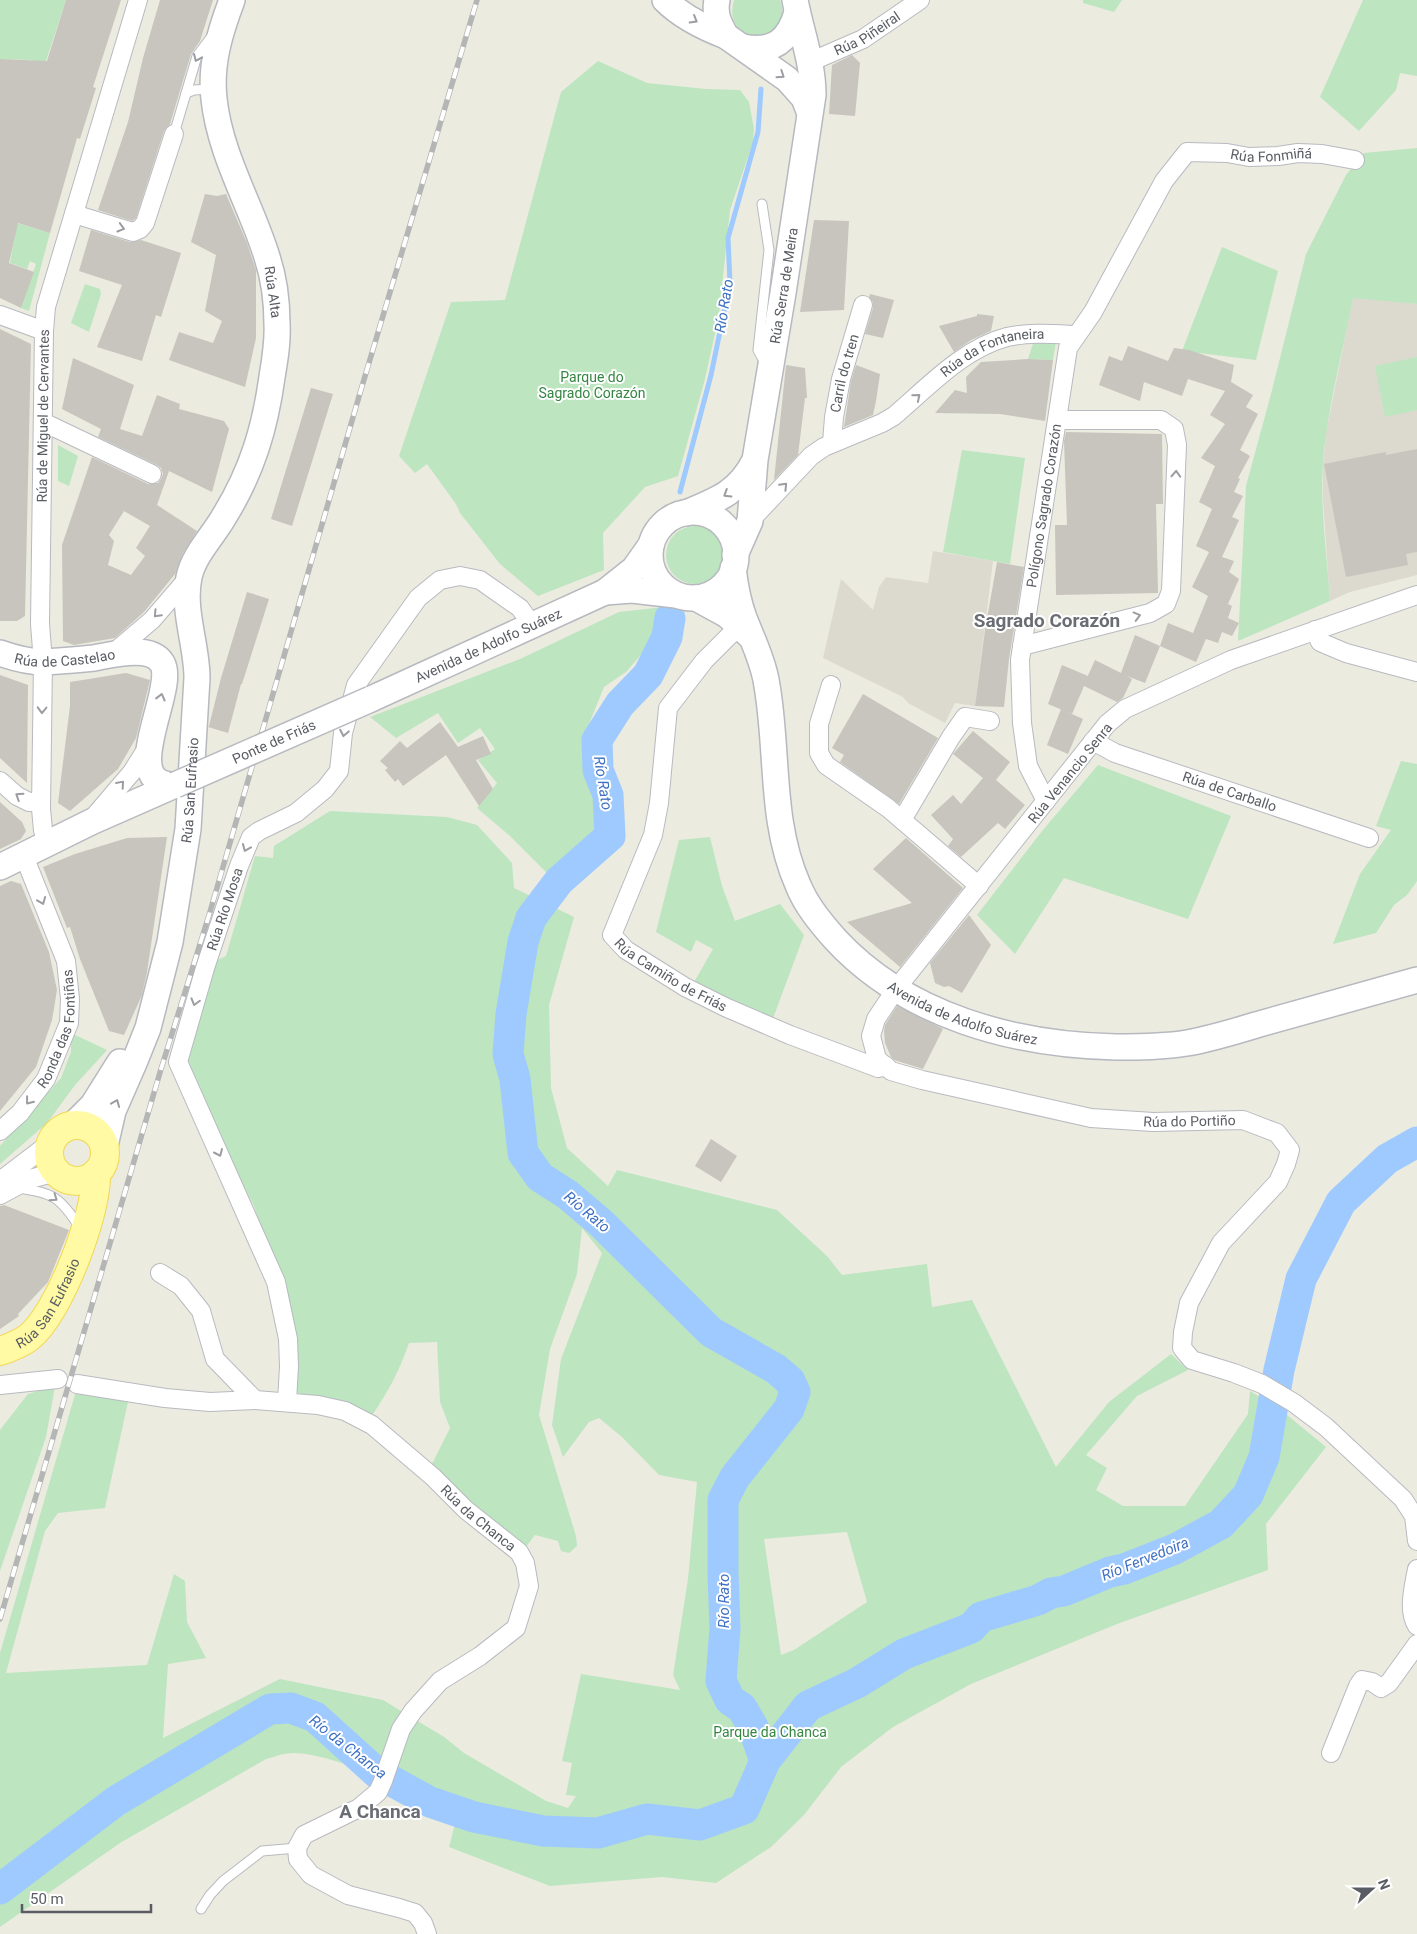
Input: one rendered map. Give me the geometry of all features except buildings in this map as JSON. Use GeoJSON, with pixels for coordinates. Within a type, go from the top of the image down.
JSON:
{"type":"FeatureCollection","features":[{"type":"Feature","properties":{"kind":"main road"},"geometry":{"type":"LineString","coordinates":[[73,1125],[80,1125],[94,1130],[99,1136],[100,1161],[84,1180],[63,1176],[49,1158],[50,1143],[59,1131],[73,1125]]}},
{"type":"Feature","properties":{"kind":"main road","name":"Rúa San Eufrasio"},"geometry":{"type":"LineString","coordinates":[[0,1351],[28,1338],[54,1307],[92,1211],[100,1161]]}},
{"type":"Feature","properties":{"kind":"main road","name":"Rúa San Eufrasio"},"geometry":{"type":"LineString","coordinates":[[63,1176],[78,1199],[81,1236]]}},
{"type":"Feature","properties":{"kind":"street","name":"Rúa de Miguel de Cervantes"},"geometry":{"type":"LineString","coordinates":[[47,844],[43,830],[41,798],[43,662],[40,624],[44,331],[46,308],[138,0]]}},
{"type":"Feature","properties":{"kind":"street","name":"Rúa Alta"},"geometry":{"type":"LineString","coordinates":[[189,577],[195,561],[226,514],[256,453],[270,392],[276,353],[277,325],[273,278],[267,256],[229,158],[206,81],[232,0]]}},
{"type":"Feature","properties":{"kind":"street","name":"Rúa Serra de Meira"},"geometry":{"type":"LineString","coordinates":[[665,0],[693,20],[735,42],[787,78],[804,98],[809,111]]}},
{"type":"Feature","properties":{"kind":"street"},"geometry":{"type":"LineString","coordinates":[[717,0],[716,14],[720,26],[735,42]]}},
{"type":"Feature","properties":{"kind":"street","name":"Rúa Piñeiral"},"geometry":{"type":"LineString","coordinates":[[810,62],[863,39],[920,0]]}},
{"type":"Feature","properties":{"kind":"street","name":"Rúa Serra de Meira"},"geometry":{"type":"LineString","coordinates":[[735,42],[761,49],[778,44],[794,24],[796,6]]}},
{"type":"Feature","properties":{"kind":"street","name":"Rúa Serra de Meira"},"geometry":{"type":"LineString","coordinates":[[734,562],[750,521],[755,460],[813,95],[810,62],[796,6]]}},
{"type":"Feature","properties":{"kind":"street"},"geometry":{"type":"LineString","coordinates":[[74,214],[133,232],[140,229],[145,222],[174,134]]}},
{"type":"Feature","properties":{"kind":"street","name":"Rúa Fonmiñá"},"geometry":{"type":"LineString","coordinates":[[1076,335],[1093,312],[1164,181],[1187,152],[1227,153],[1249,157],[1298,153],[1322,154],[1355,160]]}},
{"type":"Feature","properties":{"kind":"street","name":"Carril do tren"},"geometry":{"type":"LineString","coordinates":[[832,443],[834,417],[841,379],[863,304]]}},
{"type":"Feature","properties":{"kind":"street"},"geometry":{"type":"LineString","coordinates":[[0,314],[44,331]]}},
{"type":"Feature","properties":{"kind":"street","name":"Rúa da Fontaneira"},"geometry":{"type":"LineString","coordinates":[[750,521],[811,456],[832,443],[882,423],[894,416],[968,354],[996,340],[1009,337],[1036,334],[1076,335]]}},
{"type":"Feature","properties":{"kind":"street"},"geometry":{"type":"LineString","coordinates":[[1058,420],[1068,348],[1076,335]]}},
{"type":"Feature","properties":{"kind":"street","name":"Polígono Sagrado Corazón"},"geometry":{"type":"LineString","coordinates":[[1022,646],[1150,613],[1166,604],[1171,591],[1177,445],[1174,429],[1161,420],[1058,420],[1022,646],[1020,660],[1022,723],[1028,766],[1046,801]]}},
{"type":"Feature","properties":{"kind":"street"},"geometry":{"type":"LineString","coordinates":[[43,422],[152,474]]}},
{"type":"Feature","properties":{"kind":"street","name":"Rúa Serra de Meira"},"geometry":{"type":"LineString","coordinates":[[686,513],[716,500],[737,487],[755,460]]}},
{"type":"Feature","properties":{"kind":"street"},"geometry":{"type":"LineString","coordinates":[[686,513],[701,513],[720,523],[729,532],[734,543],[734,562],[728,580],[719,589],[708,595],[686,596],[666,589],[652,569],[650,558],[651,546],[656,534],[664,524],[674,517],[686,513]]}},
{"type":"Feature","properties":{"kind":"street","name":"Avenida de Adolfo Suárez"},"geometry":{"type":"LineString","coordinates":[[364,692],[532,626],[605,592],[634,569],[651,546]]}},
{"type":"Feature","properties":{"kind":"street","name":"Avenida de Adolfo Suárez"},"geometry":{"type":"LineString","coordinates":[[734,562],[738,595],[747,633],[759,654],[766,679],[771,707],[777,800],[783,840],[792,872],[807,904],[826,929],[865,968],[896,989],[950,1016],[985,1028],[1018,1036],[1059,1044],[1148,1047],[1186,1043],[1222,1035],[1417,980]]}},
{"type":"Feature","properties":{"kind":"street","name":"Rúa Río Mosa"},"geometry":{"type":"LineString","coordinates":[[287,1402],[290,1366],[288,1339],[276,1282],[178,1062],[208,959],[239,866],[251,837],[259,831],[296,813],[325,789],[339,772],[343,733],[388,638],[418,598],[440,580],[460,576],[480,580],[520,608],[532,626]]}},
{"type":"Feature","properties":{"kind":"street","name":"Rúa de Castelao"},"geometry":{"type":"LineString","coordinates":[[0,653],[15,658],[43,662],[112,654],[152,620],[189,577]]}},
{"type":"Feature","properties":{"kind":"street","name":"Rúa San Eufrasio"},"geometry":{"type":"LineString","coordinates":[[100,1161],[113,1111],[148,1028],[170,942],[188,829],[197,678],[196,655],[188,604],[189,577]]}},
{"type":"Feature","properties":{"kind":"street","name":"Avenida de Adolfo Suárez"},"geometry":{"type":"LineString","coordinates":[[605,592],[632,590],[686,596],[716,607],[747,633]]}},
{"type":"Feature","properties":{"kind":"street","name":"Rúa Venancio Senra"},"geometry":{"type":"LineString","coordinates":[[896,989],[1093,741],[1107,724],[1125,710],[1231,660],[1417,595]]}},
{"type":"Feature","properties":{"kind":"street"},"geometry":{"type":"LineString","coordinates":[[1314,630],[1320,642],[1346,653],[1417,672]]}},
{"type":"Feature","properties":{"kind":"street","name":"Rúa Camiño de Friás"},"geometry":{"type":"LineString","coordinates":[[747,633],[730,635],[704,660],[668,708],[659,803],[653,835],[612,935],[626,950],[685,987],[725,1007],[790,1035],[878,1068],[886,1066]]}},
{"type":"Feature","properties":{"kind":"street"},"geometry":{"type":"LineString","coordinates":[[112,654],[144,653],[158,658],[162,663],[164,670],[163,689],[150,744],[149,764],[153,776],[162,783],[175,785]]}},
{"type":"Feature","properties":{"kind":"street"},"geometry":{"type":"LineString","coordinates":[[831,685],[819,724],[819,753],[826,765],[888,808],[979,886]]}},
{"type":"Feature","properties":{"kind":"street","name":"Ponte de Friás"},"geometry":{"type":"LineString","coordinates":[[0,867],[90,822],[175,785],[364,692]]}},
{"type":"Feature","properties":{"kind":"street"},"geometry":{"type":"LineString","coordinates":[[902,820],[951,737],[965,717],[990,721]]}},
{"type":"Feature","properties":{"kind":"street","name":"Rúa de Carballo"},"geometry":{"type":"LineString","coordinates":[[1093,741],[1115,754],[1369,838]]}},
{"type":"Feature","properties":{"kind":"street"},"geometry":{"type":"LineString","coordinates":[[90,822],[132,772],[150,744]]}},
{"type":"Feature","properties":{"kind":"street"},"geometry":{"type":"LineString","coordinates":[[0,781],[23,800],[35,802],[41,798]]}},
{"type":"Feature","properties":{"kind":"street","name":"Ronda das Fontiñas"},"geometry":{"type":"LineString","coordinates":[[0,1131],[20,1112],[46,1079],[69,1023],[70,999],[66,961],[24,856]]}},
{"type":"Feature","properties":{"kind":"street"},"geometry":{"type":"LineString","coordinates":[[886,1066],[877,1059],[871,1036],[876,1019],[896,989]]}},
{"type":"Feature","properties":{"kind":"street","name":"Rúa San Eufrasio"},"geometry":{"type":"LineString","coordinates":[[73,1125],[92,1105],[104,1088],[155,1001]]}},
{"type":"Feature","properties":{"kind":"street","name":"Rúa do Portiño"},"geometry":{"type":"LineString","coordinates":[[886,1066],[891,1070],[922,1080],[1091,1118],[1153,1122],[1243,1120],[1277,1133],[1290,1150],[1286,1164],[1278,1182],[1221,1243],[1189,1303],[1182,1348],[1192,1360],[1262,1384],[1294,1403],[1326,1427],[1403,1499],[1414,1516],[1417,1541]]}},
{"type":"Feature","properties":{"kind":"street"},"geometry":{"type":"LineString","coordinates":[[5,1188],[50,1143]]}},
{"type":"Feature","properties":{"kind":"street"},"geometry":{"type":"LineString","coordinates":[[5,1188],[30,1179],[63,1176]]}},
{"type":"Feature","properties":{"kind":"street"},"geometry":{"type":"LineString","coordinates":[[160,1273],[181,1286],[201,1311],[215,1359],[255,1400]]}},
{"type":"Feature","properties":{"kind":"street"},"geometry":{"type":"LineString","coordinates":[[0,1385],[58,1379]]}},
{"type":"Feature","properties":{"kind":"street","name":"Rúa da Chanca"},"geometry":{"type":"LineString","coordinates":[[77,1384],[201,1402],[255,1400],[287,1402],[318,1405],[345,1411],[372,1425],[433,1477],[466,1510],[518,1552],[525,1563],[529,1586],[516,1628],[480,1656],[440,1681],[413,1711],[401,1729],[378,1792],[359,1808],[304,1835],[297,1848]]}},
{"type":"Feature","properties":{"kind":"street"},"geometry":{"type":"LineString","coordinates":[[1417,1569],[1412,1601],[1417,1626]]}},
{"type":"Feature","properties":{"kind":"street"},"geometry":{"type":"LineString","coordinates":[[1331,1754],[1362,1680],[1372,1682],[1381,1688],[1389,1683],[1417,1644]]}},
{"type":"Feature","properties":{"kind":"street"},"geometry":{"type":"LineString","coordinates":[[297,1848],[298,1860],[311,1875],[348,1895],[416,1914],[427,1934]]}},
{"type":"Feature","properties":{"kind":"lane"},"geometry":{"type":"LineString","coordinates":[[186,93],[194,90],[206,81]]}},
{"type":"Feature","properties":{"kind":"lane"},"geometry":{"type":"LineString","coordinates":[[174,134],[186,93],[206,81]]}},
{"type":"Feature","properties":{"kind":"lane"},"geometry":{"type":"LineString","coordinates":[[762,204],[769,250],[758,350],[769,372]]}},
{"type":"Feature","properties":{"kind":"lane"},"geometry":{"type":"LineString","coordinates":[[5,1188],[39,1190],[53,1196],[66,1207],[81,1236]]}},
{"type":"Feature","properties":{"kind":"lane"},"geometry":{"type":"LineString","coordinates":[[201,1909],[210,1895],[223,1881],[262,1851],[297,1848]]}},
{"type":"Feature","properties":{"kind":"shaded area"},"geometry":{"type":"Polygon","coordinates":[[[1353,297],[1417,304],[1417,575],[1350,592],[1330,601],[1323,500],[1323,464],[1326,433],[1353,297]]]}},
{"type":"Feature","properties":{"kind":"shaded area"},"geometry":{"type":"Polygon","coordinates":[[[933,551],[993,561],[975,706],[955,703],[945,723],[908,703],[903,697],[823,658],[841,579],[873,610],[879,587],[886,577],[928,583],[933,551]]]}},
{"type":"Feature","properties":{"kind":"green space"},"geometry":{"type":"Polygon","coordinates":[[[0,0],[66,0],[42,73],[33,71],[32,60],[0,59],[0,0]]]}},
{"type":"Feature","properties":{"kind":"green space"},"geometry":{"type":"Polygon","coordinates":[[[734,0],[780,0],[782,15],[778,26],[769,33],[758,36],[747,34],[738,27],[733,16],[734,0]]]}},
{"type":"Feature","properties":{"kind":"green space"},"geometry":{"type":"Polygon","coordinates":[[[1083,0],[1122,0],[1114,12],[1083,3],[1083,0]]]}},
{"type":"Feature","properties":{"kind":"green space"},"geometry":{"type":"Polygon","coordinates":[[[1363,0],[1417,0],[1417,76],[1400,73],[1396,90],[1359,131],[1320,97],[1363,0]]]}},
{"type":"Feature","properties":{"kind":"green space","name":"Parque do Sagrado Corazón"},"geometry":{"type":"Polygon","coordinates":[[[598,61],[647,83],[706,89],[740,90],[749,102],[754,129],[753,142],[730,210],[719,315],[705,379],[678,476],[645,487],[603,533],[604,570],[538,596],[500,564],[460,513],[456,504],[427,464],[415,473],[399,456],[451,302],[505,300],[561,92],[598,61]]]}},
{"type":"Feature","properties":{"kind":"green space"},"geometry":{"type":"Polygon","coordinates":[[[1417,148],[1417,304],[1353,298],[1332,401],[1325,443],[1322,480],[1330,601],[1238,641],[1246,486],[1306,254],[1346,175],[1364,153],[1417,148]]]}},
{"type":"Feature","properties":{"kind":"green space"},"geometry":{"type":"Polygon","coordinates":[[[17,223],[50,233],[29,311],[21,308],[36,264],[30,261],[27,269],[10,263],[17,223]]]}},
{"type":"Feature","properties":{"kind":"green space"},"geometry":{"type":"Polygon","coordinates":[[[1222,247],[1278,271],[1256,360],[1182,351],[1222,247]]]}},
{"type":"Feature","properties":{"kind":"green space"},"geometry":{"type":"Polygon","coordinates":[[[85,284],[100,289],[101,294],[89,332],[71,323],[85,284]]]}},
{"type":"Feature","properties":{"kind":"green space"},"geometry":{"type":"Polygon","coordinates":[[[1036,334],[1057,335],[1053,360],[1028,359],[1036,334]]]}},
{"type":"Feature","properties":{"kind":"green space"},"geometry":{"type":"Polygon","coordinates":[[[1417,357],[1417,410],[1385,417],[1375,366],[1417,357]]]}},
{"type":"Feature","properties":{"kind":"green space"},"geometry":{"type":"Polygon","coordinates":[[[58,445],[78,456],[69,486],[58,481],[58,445]]]}},
{"type":"Feature","properties":{"kind":"green space"},"geometry":{"type":"Polygon","coordinates":[[[962,450],[1025,458],[1010,564],[943,552],[962,450]]]}},
{"type":"Feature","properties":{"kind":"green space"},"geometry":{"type":"Polygon","coordinates":[[[695,526],[711,531],[719,539],[724,555],[719,571],[711,579],[695,584],[679,579],[671,571],[666,555],[671,539],[679,531],[695,526]]]}},
{"type":"Feature","properties":{"kind":"green space"},"geometry":{"type":"Polygon","coordinates":[[[664,607],[666,622],[664,628],[626,672],[604,687],[589,724],[606,811],[604,833],[550,876],[510,836],[477,808],[497,783],[478,760],[495,749],[480,728],[458,743],[438,713],[396,738],[370,717],[520,659],[619,612],[664,607]]]}},
{"type":"Feature","properties":{"kind":"green space"},"geometry":{"type":"Polygon","coordinates":[[[1401,761],[1417,764],[1417,881],[1407,895],[1394,905],[1376,933],[1333,944],[1360,874],[1391,830],[1376,826],[1401,761]]]}},
{"type":"Feature","properties":{"kind":"green space"},"geometry":{"type":"Polygon","coordinates":[[[1098,765],[1231,816],[1188,919],[1064,878],[1015,954],[977,915],[1043,830],[1098,765]]]}},
{"type":"Feature","properties":{"kind":"green space","name":"Parque da Chanca"},"geometry":{"type":"Polygon","coordinates":[[[330,811],[447,817],[477,825],[512,863],[514,888],[574,917],[549,1005],[551,1088],[567,1148],[608,1186],[617,1170],[777,1210],[827,1256],[842,1275],[927,1264],[932,1307],[972,1300],[1056,1467],[1109,1402],[1171,1354],[1188,1370],[1137,1396],[1086,1455],[1107,1468],[1096,1490],[1123,1506],[1185,1506],[1248,1414],[1250,1391],[1281,1410],[1326,1447],[1266,1524],[1268,1570],[1117,1624],[971,1684],[893,1727],[841,1767],[804,1815],[771,1847],[716,1883],[662,1877],[550,1886],[449,1847],[456,1820],[375,1780],[359,1770],[324,1758],[290,1753],[266,1759],[120,1843],[0,1927],[0,1653],[76,1391],[129,1397],[105,1508],[58,1513],[45,1531],[6,1673],[147,1665],[174,1574],[185,1581],[187,1622],[206,1658],[168,1664],[163,1738],[280,1679],[383,1700],[444,1737],[464,1753],[546,1801],[568,1808],[576,1796],[566,1795],[572,1763],[562,1761],[581,1674],[680,1690],[673,1675],[688,1579],[697,1482],[659,1475],[622,1437],[599,1418],[589,1422],[563,1457],[552,1425],[561,1359],[602,1253],[582,1228],[577,1274],[550,1349],[539,1415],[576,1536],[577,1546],[569,1553],[561,1551],[558,1541],[535,1535],[525,1548],[430,1468],[450,1428],[440,1402],[437,1342],[409,1343],[392,1383],[369,1420],[359,1410],[295,1392],[281,1283],[254,1206],[183,1066],[213,962],[226,956],[255,856],[273,858],[274,846],[330,811]],[[847,1532],[764,1539],[781,1655],[794,1650],[867,1602],[847,1532]]]}},
{"type":"Feature","properties":{"kind":"green space"},"geometry":{"type":"Polygon","coordinates":[[[710,837],[722,886],[735,921],[780,904],[804,935],[772,1021],[693,984],[713,949],[696,940],[691,952],[656,932],[679,840],[710,837]]]}},
{"type":"Feature","properties":{"kind":"green space"},"geometry":{"type":"Polygon","coordinates":[[[71,1033],[107,1050],[75,1085],[47,1123],[0,1164],[0,1146],[61,1078],[71,1052],[71,1033]]]}},
{"type":"Feature","properties":{"kind":"green space"},"geometry":{"type":"Polygon","coordinates":[[[55,1386],[46,1437],[0,1571],[0,1430],[28,1394],[55,1386]]]}},
{"type":"Feature","properties":{"kind":"waterway","name":"Río Rato"},"geometry":{"type":"LineString","coordinates":[[680,492],[711,375],[730,283],[728,238],[758,132],[761,89]]}},
{"type":"Feature","properties":{"kind":"waterway","name":"Río Rato"},"geometry":{"type":"LineString","coordinates":[[670,618],[667,637],[648,675],[620,704],[597,740],[598,770],[608,795],[610,836],[559,881],[531,918],[523,942],[511,1014],[508,1054],[515,1079],[523,1153],[540,1177],[568,1195],[601,1223],[711,1332],[776,1369],[790,1381],[795,1392],[789,1409],[735,1477],[723,1500],[725,1628],[721,1681],[730,1700],[742,1708],[753,1727],[765,1761]]}},
{"type":"Feature","properties":{"kind":"waterway","name":"Río Fervedoira"},"geometry":{"type":"LineString","coordinates":[[0,1889],[116,1801],[270,1709],[291,1708],[315,1717],[377,1773],[430,1802],[474,1817],[543,1831],[598,1833],[647,1819],[700,1825],[744,1809],[765,1761],[808,1706],[857,1683],[904,1654],[971,1628],[981,1617],[1038,1600],[1051,1593],[1064,1591],[1110,1572],[1124,1569],[1175,1549],[1221,1524],[1248,1495],[1264,1457],[1279,1370],[1301,1279],[1341,1202],[1387,1159],[1417,1142]]}},
{"type":"Feature","properties":{"kind":"railway"},"geometry":{"type":"LineString","coordinates":[[0,1619],[161,1069],[210,912],[360,393],[477,0]]}},
{"type":"Feature","properties":{"kind":"district","name":"Sagrado Corazón"},"geometry":{"type":"Point","coordinates":[1047,620]}},
{"type":"Feature","properties":{"kind":"district","name":"A Chanca"},"geometry":{"type":"Point","coordinates":[380,1811]}},
{"type":"Feature","properties":{"kind":"water label","name":"Río da Chanca"},"geometry":{"type":"Point","coordinates":[348,1747]}}]}
